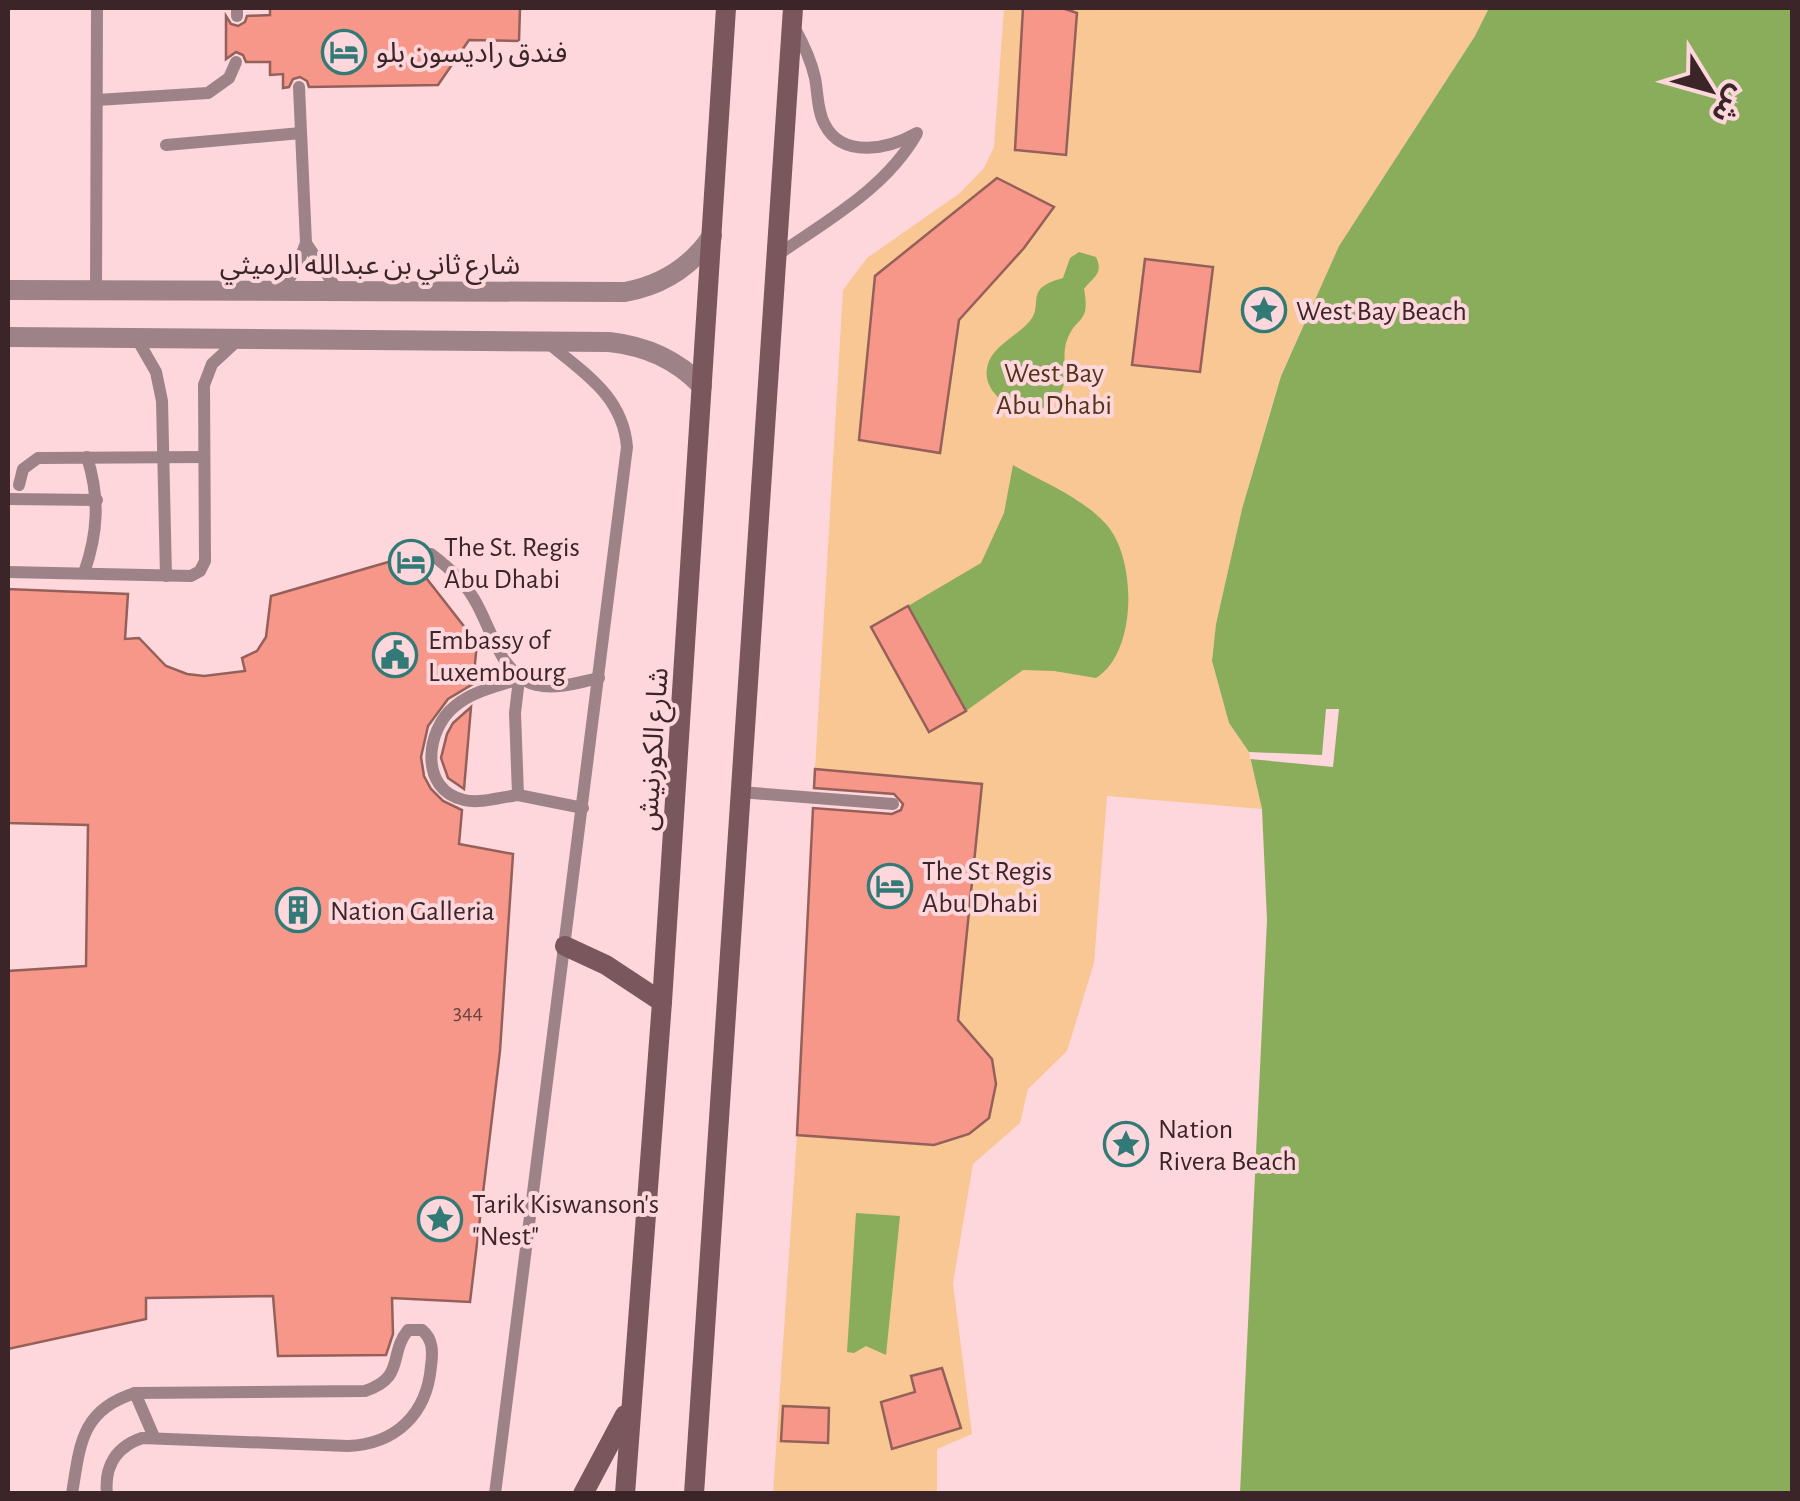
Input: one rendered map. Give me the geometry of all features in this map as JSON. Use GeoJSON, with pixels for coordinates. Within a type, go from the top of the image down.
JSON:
{"type":"FeatureCollection","features":[{"type":"Feature","properties":{"kind":"main road","name":"شارع الكورنيش"},"geometry":{"type":"LineString","coordinates":[[625,1494],[662,1002],[726,8]]}},
{"type":"Feature","properties":{"kind":"main road"},"geometry":{"type":"LineString","coordinates":[[694,1494],[792,15]]}},
{"type":"Feature","properties":{"kind":"main road"},"geometry":{"type":"LineString","coordinates":[[565,946],[616,970],[662,1002]]}},
{"type":"Feature","properties":{"kind":"main road"},"geometry":{"type":"LineString","coordinates":[[583,1494],[630,1404]]}},
{"type":"Feature","properties":{"kind":"street","name":"شارع ثاني بن عبدالله الرميثي"},"geometry":{"type":"LineString","coordinates":[[8,290],[626,292],[681,270],[712,236]]}},
{"type":"Feature","properties":{"kind":"street"},"geometry":{"type":"LineString","coordinates":[[8,337],[609,342],[647,349],[679,365],[702,386]]}},
{"type":"Feature","properties":{"kind":"lane"},"geometry":{"type":"LineString","coordinates":[[96,291],[97,8]]}},
{"type":"Feature","properties":{"kind":"lane"},"geometry":{"type":"LineString","coordinates":[[776,256],[872,188],[905,154],[917,133],[897,144],[876,148],[854,147],[837,139],[822,117],[814,72],[792,15]]}},
{"type":"Feature","properties":{"kind":"lane"},"geometry":{"type":"LineString","coordinates":[[97,100],[208,93],[229,78],[236,62]]}},
{"type":"Feature","properties":{"kind":"lane"},"geometry":{"type":"LineString","coordinates":[[280,291],[296,269],[306,244],[298,87]]}},
{"type":"Feature","properties":{"kind":"lane"},"geometry":{"type":"LineString","coordinates":[[166,145],[300,133]]}},
{"type":"Feature","properties":{"kind":"lane"},"geometry":{"type":"LineString","coordinates":[[306,244],[338,291]]}},
{"type":"Feature","properties":{"kind":"lane"},"geometry":{"type":"LineString","coordinates":[[137,338],[160,386],[166,576]]}},
{"type":"Feature","properties":{"kind":"lane"},"geometry":{"type":"LineString","coordinates":[[8,572],[190,576],[205,561],[206,374],[219,355],[238,340]]}},
{"type":"Feature","properties":{"kind":"lane"},"geometry":{"type":"LineString","coordinates":[[495,1494],[626,466],[626,434],[617,408],[601,387],[546,341]]}},
{"type":"Feature","properties":{"kind":"lane"},"geometry":{"type":"LineString","coordinates":[[19,485],[24,469],[38,458],[204,457]]}},
{"type":"Feature","properties":{"kind":"lane"},"geometry":{"type":"LineString","coordinates":[[84,574],[93,550],[97,500],[87,458]]}},
{"type":"Feature","properties":{"kind":"lane"},"geometry":{"type":"LineString","coordinates":[[8,499],[97,500]]}},
{"type":"Feature","properties":{"kind":"lane"},"geometry":{"type":"LineString","coordinates":[[430,554],[462,581],[484,616],[491,636],[520,678],[536,686],[553,687],[599,678]]}},
{"type":"Feature","properties":{"kind":"lane"},"geometry":{"type":"LineString","coordinates":[[518,795],[515,713],[520,678]]}},
{"type":"Feature","properties":{"kind":"lane"},"geometry":{"type":"LineString","coordinates":[[520,678],[471,696],[453,708],[436,734],[431,761],[434,780],[443,791],[468,802],[518,795],[583,808]]}},
{"type":"Feature","properties":{"kind":"lane"},"geometry":{"type":"LineString","coordinates":[[740,792],[893,804]]}},
{"type":"Feature","properties":{"kind":"lane"},"geometry":{"type":"LineString","coordinates":[[72,1494],[78,1451],[89,1424],[109,1404],[135,1393],[366,1392],[392,1374],[408,1330],[422,1330],[431,1341],[431,1372],[425,1398],[408,1423],[382,1440],[348,1446],[154,1438],[130,1442],[112,1459],[107,1494]]}},
{"type":"Feature","properties":{"kind":"lane"},"geometry":{"type":"LineString","coordinates":[[135,1393],[154,1438]]}},
{"type":"Feature","properties":{"kind":"green space","name":"West Bay Abu Dhabi"},"geometry":{"type":"Polygon","coordinates":[[[1004,8],[1489,8],[1475,36],[1339,246],[1281,375],[1242,509],[1216,624],[1212,661],[1229,723],[1249,752],[1262,809],[1107,796],[1094,963],[1067,1051],[1028,1089],[1020,1123],[973,1164],[953,1283],[972,1434],[937,1449],[937,1493],[773,1494],[797,1135],[992,1059],[958,1020],[981,784],[815,769],[843,290],[867,258],[960,193],[984,168],[994,147],[1004,8]]]}},
{"type":"Feature","properties":{"kind":"shaded area"},"geometry":{"type":"Polygon","coordinates":[[[1489,8],[1792,8],[1792,1493],[1240,1493],[1267,920],[1262,809],[1249,752],[1229,723],[1212,661],[1216,624],[1242,509],[1281,376],[1339,246],[1475,36],[1489,8]]]}},
{"type":"Feature","properties":{"kind":"shaded area"},"geometry":{"type":"Polygon","coordinates":[[[1079,252],[1096,257],[1099,267],[1084,289],[1084,315],[1066,343],[1062,390],[1053,402],[1040,409],[1011,406],[990,387],[990,359],[1031,319],[1038,293],[1063,278],[1070,258],[1079,252]]]}},
{"type":"Feature","properties":{"kind":"shaded area"},"geometry":{"type":"Polygon","coordinates":[[[1013,465],[1073,498],[1105,523],[1116,538],[1127,580],[1126,627],[1110,666],[1096,678],[1023,670],[966,711],[908,606],[981,563],[1004,513],[1013,465]]]}},
{"type":"Feature","properties":{"kind":"shaded area"},"geometry":{"type":"Polygon","coordinates":[[[856,1213],[900,1216],[886,1355],[866,1346],[854,1353],[847,1352],[856,1213]]]}},
{"type":"Feature","properties":{"kind":"pier"},"geometry":{"type":"Polygon","coordinates":[[[1326,709],[1339,709],[1333,767],[1250,759],[1249,752],[1322,755],[1326,709]]]}},
{"type":"Feature","properties":{"kind":"building","name":"فندق راديسون بلو"},"geometry":{"type":"Polygon","coordinates":[[[270,8],[520,8],[519,41],[469,40],[438,85],[309,87],[300,77],[283,88],[283,74],[270,75],[270,62],[246,62],[236,52],[226,59],[226,16],[238,26],[247,16],[270,15],[270,8]]]}},
{"type":"Feature","properties":{"kind":"building"},"geometry":{"type":"Polygon","coordinates":[[[1023,8],[1062,8],[1077,13],[1066,155],[1015,150],[1023,8]]]}},
{"type":"Feature","properties":{"kind":"building"},"geometry":{"type":"Polygon","coordinates":[[[997,178],[1054,207],[1024,248],[959,320],[940,453],[859,440],[875,276],[997,178]]]}},
{"type":"Feature","properties":{"kind":"building"},"geometry":{"type":"Polygon","coordinates":[[[1145,259],[1213,267],[1200,372],[1132,365],[1145,259]]]}},
{"type":"Feature","properties":{"kind":"building","name":"Nation Galleria"},"geometry":{"type":"Polygon","coordinates":[[[409,556],[477,643],[473,684],[448,699],[428,726],[421,757],[424,776],[443,801],[462,810],[459,844],[513,854],[500,1051],[470,1302],[392,1298],[393,1334],[386,1355],[278,1356],[273,1296],[146,1298],[146,1319],[8,1349],[8,971],[86,966],[88,825],[8,823],[8,589],[128,594],[125,639],[139,638],[166,666],[204,676],[245,671],[242,658],[257,651],[266,637],[271,596],[409,556]]]}},
{"type":"Feature","properties":{"kind":"building"},"geometry":{"type":"Polygon","coordinates":[[[908,606],[966,711],[929,732],[871,627],[908,606]]]}},
{"type":"Feature","properties":{"kind":"building"},"geometry":{"type":"Polygon","coordinates":[[[471,707],[464,789],[448,778],[441,758],[453,723],[471,707]]]}},
{"type":"Feature","properties":{"kind":"building","name":"The St Regis Abu Dhabi"},"geometry":{"type":"Polygon","coordinates":[[[815,769],[982,784],[958,1020],[992,1059],[996,1084],[989,1118],[969,1134],[934,1145],[797,1135],[813,808],[892,814],[901,810],[903,804],[894,794],[814,788],[815,769]]]}},
{"type":"Feature","properties":{"kind":"building"},"geometry":{"type":"Polygon","coordinates":[[[942,1368],[961,1428],[892,1449],[881,1402],[915,1392],[911,1376],[942,1368]]]}},
{"type":"Feature","properties":{"kind":"building"},"geometry":{"type":"Polygon","coordinates":[[[783,1406],[829,1408],[828,1443],[781,1441],[783,1406]]]}},
{"type":"Feature","properties":{"kind":"place","name":"فندق راديسون بلو"},"geometry":{"type":"Point","coordinates":[344,52]}},
{"type":"Feature","properties":{"kind":"place","name":"West Bay Beach"},"geometry":{"type":"Point","coordinates":[1264,310]}},
{"type":"Feature","properties":{"kind":"place","name":"The St. Regis Abu Dhabi"},"geometry":{"type":"Point","coordinates":[411,562]}},
{"type":"Feature","properties":{"kind":"place","name":"Embassy of Luxembourg"},"geometry":{"type":"Point","coordinates":[395,655]}},
{"type":"Feature","properties":{"kind":"place","name":"The St Regis Abu Dhabi"},"geometry":{"type":"Point","coordinates":[890,886]}},
{"type":"Feature","properties":{"kind":"place","name":"Nation Galleria"},"geometry":{"type":"Point","coordinates":[298,910]}},
{"type":"Feature","properties":{"kind":"place","name":"Nation Rivera Beach"},"geometry":{"type":"Point","coordinates":[1126,1144]}},
{"type":"Feature","properties":{"kind":"place","name":"Tarik Kiswanson's \"Nest\""},"geometry":{"type":"Point","coordinates":[440,1219]}}]}
